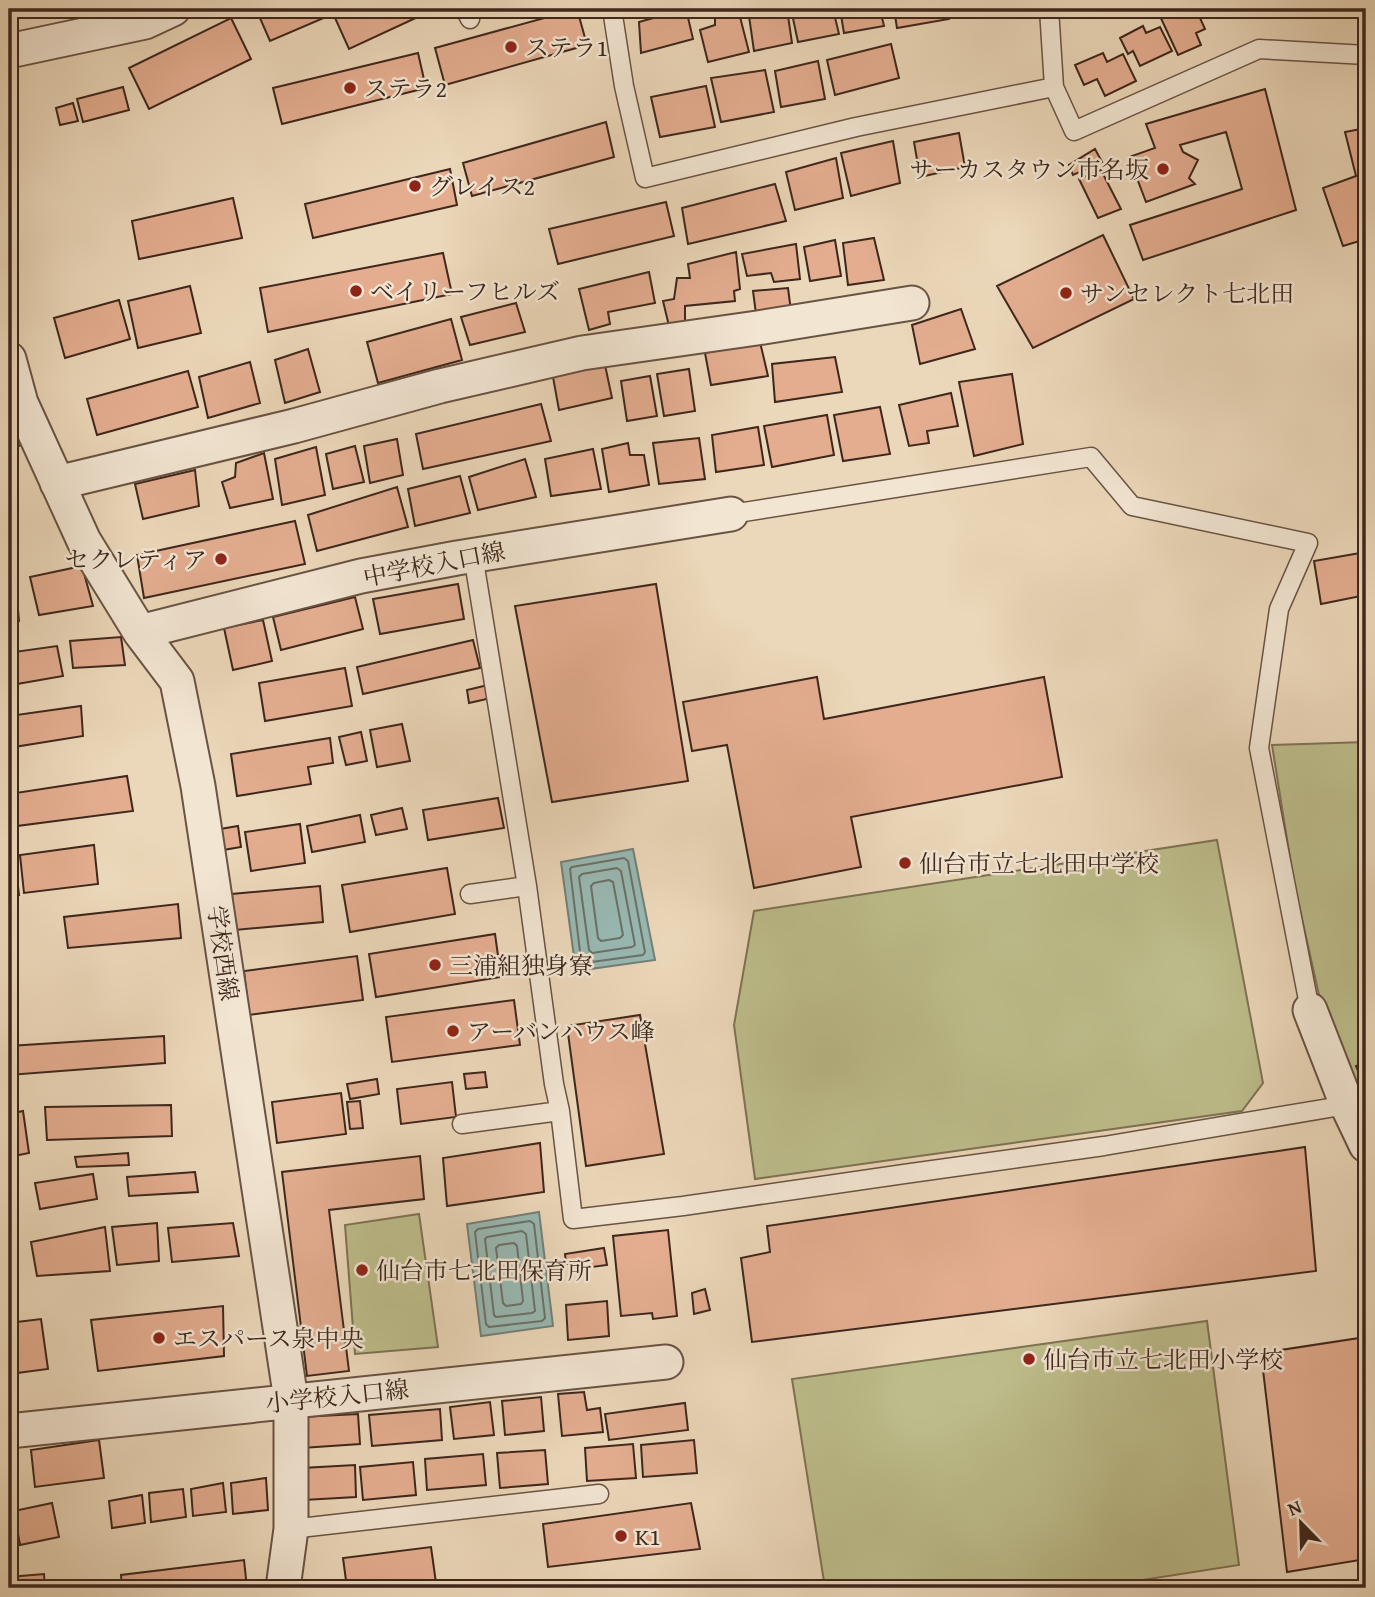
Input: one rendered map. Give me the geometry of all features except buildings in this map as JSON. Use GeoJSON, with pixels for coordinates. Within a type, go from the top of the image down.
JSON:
{"type":"FeatureCollection","features":[{"type":"Feature","properties":{"kind":"street"},"geometry":{"type":"LineString","coordinates":[[9,51],[145,22],[173,9]]}},
{"type":"Feature","properties":{"kind":"street"},"geometry":{"type":"LineString","coordinates":[[57,484],[294,426],[440,386],[582,353],[912,303]]}},
{"type":"Feature","properties":{"kind":"street","name":"学校西線"},"geometry":{"type":"LineString","coordinates":[[9,359],[21,403],[83,541],[140,632],[177,681],[198,786],[291,1400],[290,1529],[283,1588]]}},
{"type":"Feature","properties":{"kind":"street","name":"中学校入口線"},"geometry":{"type":"LineString","coordinates":[[140,632],[361,576],[473,555],[731,514]]}},
{"type":"Feature","properties":{"kind":"street"},"geometry":{"type":"LineString","coordinates":[[1310,1010],[1347,1105],[1366,1145]]}},
{"type":"Feature","properties":{"kind":"street","name":"小学校入口線"},"geometry":{"type":"LineString","coordinates":[[9,1431],[666,1362]]}},
{"type":"Feature","properties":{"kind":"lane"},"geometry":{"type":"LineString","coordinates":[[612,9],[624,86],[645,178],[856,127],[1054,88]]}},
{"type":"Feature","properties":{"kind":"lane"},"geometry":{"type":"LineString","coordinates":[[1049,9],[1054,88],[1074,131],[1259,49],[1366,55]]}},
{"type":"Feature","properties":{"kind":"lane"},"geometry":{"type":"LineString","coordinates":[[731,514],[1091,457],[1132,506],[1308,543],[1279,609],[1259,748],[1310,1010]]}},
{"type":"Feature","properties":{"kind":"lane"},"geometry":{"type":"LineString","coordinates":[[473,555],[527,886],[573,1220],[1104,1146],[1347,1105]]}},
{"type":"Feature","properties":{"kind":"lane"},"geometry":{"type":"LineString","coordinates":[[470,894],[527,886]]}},
{"type":"Feature","properties":{"kind":"lane"},"geometry":{"type":"LineString","coordinates":[[462,1124],[560,1111]]}},
{"type":"Feature","properties":{"kind":"lane"},"geometry":{"type":"LineString","coordinates":[[290,1529],[599,1494]]}},
{"type":"Feature","properties":{"kind":"green space"},"geometry":{"type":"Polygon","coordinates":[[[1366,742],[1366,1124],[1321,1004],[1294,883],[1272,745],[1366,742]]]}},
{"type":"Feature","properties":{"kind":"green space"},"geometry":{"type":"Polygon","coordinates":[[[1217,840],[1263,1083],[1242,1111],[755,1179],[734,1025],[754,911],[1217,840]]]}},
{"type":"Feature","properties":{"kind":"green space"},"geometry":{"type":"Polygon","coordinates":[[[419,1214],[438,1347],[355,1354],[345,1225],[419,1214]]]}},
{"type":"Feature","properties":{"kind":"green space"},"geometry":{"type":"Polygon","coordinates":[[[1207,1321],[1239,1565],[1091,1588],[825,1588],[792,1379],[1207,1321]]]}},
{"type":"Feature","properties":{"kind":"water"},"geometry":{"type":"Polygon","coordinates":[[[633,849],[655,960],[576,971],[561,862],[633,849]]]}},
{"type":"Feature","properties":{"kind":"water"},"geometry":{"type":"Polygon","coordinates":[[[539,1212],[553,1326],[481,1336],[467,1224],[539,1212]]]}},
{"type":"Feature","properties":{"kind":"place","name":"ステラ1"},"geometry":{"type":"Point","coordinates":[511,47]}},
{"type":"Feature","properties":{"kind":"place","name":"ステラ2"},"geometry":{"type":"Point","coordinates":[350,88]}},
{"type":"Feature","properties":{"kind":"place","name":"サーカスタウン市名坂"},"geometry":{"type":"Point","coordinates":[1163,169]}},
{"type":"Feature","properties":{"kind":"place","name":"グレイス2"},"geometry":{"type":"Point","coordinates":[415,186]}},
{"type":"Feature","properties":{"kind":"place","name":"ベイリーフヒルズ"},"geometry":{"type":"Point","coordinates":[356,291]}},
{"type":"Feature","properties":{"kind":"place","name":"サンセレクト七北田"},"geometry":{"type":"Point","coordinates":[1066,293]}},
{"type":"Feature","properties":{"kind":"place","name":"セクレティア"},"geometry":{"type":"Point","coordinates":[221,559]}},
{"type":"Feature","properties":{"kind":"place","name":"仙台市立七北田中学校"},"geometry":{"type":"Point","coordinates":[905,863]}},
{"type":"Feature","properties":{"kind":"place","name":"三浦組独身寮"},"geometry":{"type":"Point","coordinates":[435,965]}},
{"type":"Feature","properties":{"kind":"place","name":"アーバンハウス峰"},"geometry":{"type":"Point","coordinates":[453,1031]}},
{"type":"Feature","properties":{"kind":"place","name":"仙台市七北田保育所"},"geometry":{"type":"Point","coordinates":[362,1270]}},
{"type":"Feature","properties":{"kind":"place","name":"エスパース泉中央"},"geometry":{"type":"Point","coordinates":[159,1338]}},
{"type":"Feature","properties":{"kind":"place","name":"仙台市立七北田小学校"},"geometry":{"type":"Point","coordinates":[1029,1359]}},
{"type":"Feature","properties":{"kind":"place","name":"K1"},"geometry":{"type":"Point","coordinates":[621,1536]}}]}
